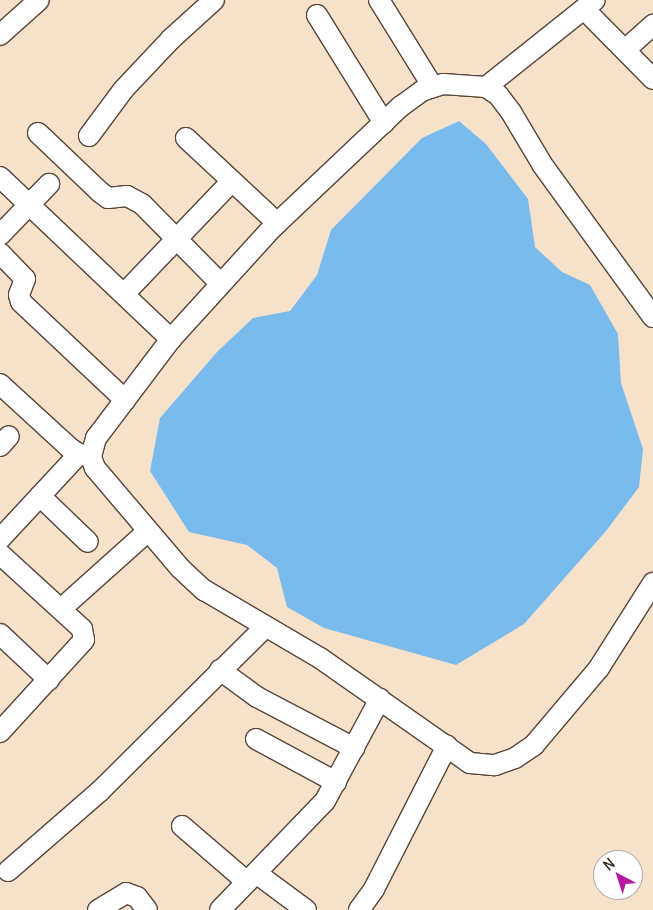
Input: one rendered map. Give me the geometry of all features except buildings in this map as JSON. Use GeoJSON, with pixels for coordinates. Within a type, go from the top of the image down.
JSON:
{"type":"FeatureCollection","features":[{"type":"Feature","properties":{"kind":"street"},"geometry":{"type":"LineString","coordinates":[[0,35],[39,0]]}},
{"type":"Feature","properties":{"kind":"street"},"geometry":{"type":"LineString","coordinates":[[89,136],[123,90],[171,39],[214,0]]}},
{"type":"Feature","properties":{"kind":"street"},"geometry":{"type":"LineString","coordinates":[[379,0],[433,87]]}},
{"type":"Feature","properties":{"kind":"street"},"geometry":{"type":"LineString","coordinates":[[486,87],[590,5],[625,50],[653,79]]}},
{"type":"Feature","properties":{"kind":"street"},"geometry":{"type":"LineString","coordinates":[[317,15],[384,122]]}},
{"type":"Feature","properties":{"kind":"street"},"geometry":{"type":"LineString","coordinates":[[625,50],[653,26]]}},
{"type":"Feature","properties":{"kind":"street"},"geometry":{"type":"LineString","coordinates":[[0,539],[40,496],[85,456],[96,438],[171,339],[277,223],[384,122],[422,91],[433,87],[443,84],[486,87],[498,95],[542,164],[653,317]]}},
{"type":"Feature","properties":{"kind":"street"},"geometry":{"type":"LineString","coordinates":[[38,133],[108,198],[126,196],[134,199],[221,284]]}},
{"type":"Feature","properties":{"kind":"street"},"geometry":{"type":"LineString","coordinates":[[186,138],[277,223]]}},
{"type":"Feature","properties":{"kind":"street"},"geometry":{"type":"LineString","coordinates":[[0,177],[171,339]]}},
{"type":"Feature","properties":{"kind":"street"},"geometry":{"type":"LineString","coordinates":[[124,294],[232,181]]}},
{"type":"Feature","properties":{"kind":"street"},"geometry":{"type":"LineString","coordinates":[[0,235],[49,184]]}},
{"type":"Feature","properties":{"kind":"street"},"geometry":{"type":"LineString","coordinates":[[0,253],[25,278],[19,295],[21,302],[125,400]]}},
{"type":"Feature","properties":{"kind":"street"},"geometry":{"type":"LineString","coordinates":[[0,384],[85,456],[180,568],[204,590],[320,658],[470,763],[495,765],[515,758],[534,746],[599,668],[650,596]]}},
{"type":"Feature","properties":{"kind":"street"},"geometry":{"type":"LineString","coordinates":[[40,496],[88,542]]}},
{"type":"Feature","properties":{"kind":"street"},"geometry":{"type":"LineString","coordinates":[[61,610],[148,531]]}},
{"type":"Feature","properties":{"kind":"street"},"geometry":{"type":"LineString","coordinates":[[0,554],[82,629],[84,640],[49,680],[2,725]]}},
{"type":"Feature","properties":{"kind":"street"},"geometry":{"type":"LineString","coordinates":[[8,871],[98,792],[266,626]]}},
{"type":"Feature","properties":{"kind":"street"},"geometry":{"type":"LineString","coordinates":[[0,634],[49,680]]}},
{"type":"Feature","properties":{"kind":"street"},"geometry":{"type":"LineString","coordinates":[[220,670],[257,697],[354,748]]}},
{"type":"Feature","properties":{"kind":"street"},"geometry":{"type":"LineString","coordinates":[[220,910],[320,807],[336,782],[380,699]]}},
{"type":"Feature","properties":{"kind":"street"},"geometry":{"type":"LineString","coordinates":[[256,739],[336,782]]}},
{"type":"Feature","properties":{"kind":"street"},"geometry":{"type":"LineString","coordinates":[[359,910],[374,889],[447,746]]}},
{"type":"Feature","properties":{"kind":"street"},"geometry":{"type":"LineString","coordinates":[[182,826],[251,878],[306,910]]}},
{"type":"Feature","properties":{"kind":"street"},"geometry":{"type":"LineString","coordinates":[[98,910],[126,894],[137,896],[147,910]]}},
{"type":"Feature","properties":{"kind":"water"},"geometry":{"type":"Polygon","coordinates":[[[459,121],[486,144],[528,199],[535,247],[562,272],[590,285],[618,334],[621,383],[643,449],[639,487],[606,531],[524,624],[456,665],[324,628],[287,607],[277,568],[247,545],[189,532],[150,471],[160,418],[217,352],[253,318],[290,311],[317,275],[331,230],[422,138],[459,121]]]}}]}
